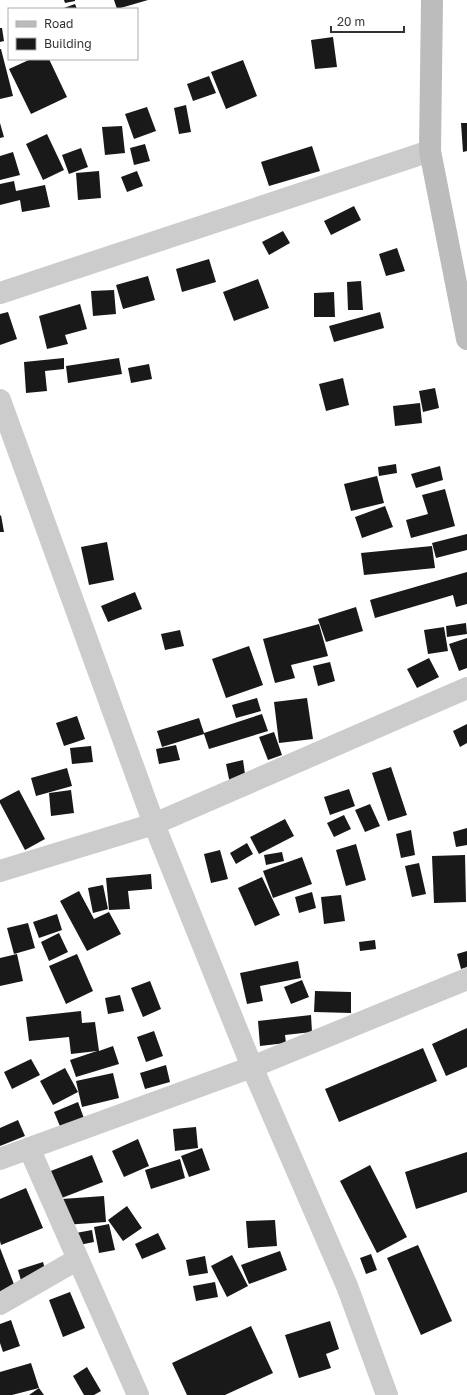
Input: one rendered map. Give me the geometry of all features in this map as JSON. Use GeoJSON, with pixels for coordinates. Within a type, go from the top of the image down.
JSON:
{"type":"FeatureCollection","features":[{"type":"Feature","properties":{"kind":"street"},"geometry":{"type":"LineString","coordinates":[[432,0],[430,151],[467,339]]}},
{"type":"Feature","properties":{"kind":"street"},"geometry":{"type":"LineString","coordinates":[[0,293],[430,151]]}},
{"type":"Feature","properties":{"kind":"street"},"geometry":{"type":"LineString","coordinates":[[0,400],[154,824],[252,1067],[347,1286],[387,1395]]}},
{"type":"Feature","properties":{"kind":"street"},"geometry":{"type":"LineString","coordinates":[[0,871],[154,824],[467,688]]}},
{"type":"Feature","properties":{"kind":"street"},"geometry":{"type":"LineString","coordinates":[[0,1159],[252,1067],[467,979]]}},
{"type":"Feature","properties":{"kind":"street"},"geometry":{"type":"LineString","coordinates":[[30,1148],[138,1395]]}},
{"type":"Feature","properties":{"kind":"street"},"geometry":{"type":"LineString","coordinates":[[0,1304],[78,1259]]}},
{"type":"Feature","properties":{"kind":"building"},"geometry":{"type":"Polygon","coordinates":[[[64,0],[75,0],[75,1],[65,3],[64,0]]]}},
{"type":"Feature","properties":{"kind":"building"},"geometry":{"type":"Polygon","coordinates":[[[114,0],[148,0],[120,8],[117,8],[114,0]]]}},
{"type":"Feature","properties":{"kind":"building"},"geometry":{"type":"Polygon","coordinates":[[[75,4],[77,8],[64,8],[75,4]]]}},
{"type":"Feature","properties":{"kind":"building"},"geometry":{"type":"Polygon","coordinates":[[[0,28],[2,28],[4,41],[0,42],[0,28]]]}},
{"type":"Feature","properties":{"kind":"building"},"geometry":{"type":"Polygon","coordinates":[[[333,37],[337,67],[315,69],[311,40],[333,37]]]}},
{"type":"Feature","properties":{"kind":"building"},"geometry":{"type":"Polygon","coordinates":[[[0,49],[13,96],[0,99],[0,49]]]}},
{"type":"Feature","properties":{"kind":"building"},"geometry":{"type":"Polygon","coordinates":[[[29,60],[49,60],[67,97],[31,114],[9,69],[29,60]]]}},
{"type":"Feature","properties":{"kind":"building"},"geometry":{"type":"Polygon","coordinates":[[[243,60],[257,96],[226,109],[211,72],[243,60]]]}},
{"type":"Feature","properties":{"kind":"building"},"geometry":{"type":"Polygon","coordinates":[[[209,76],[216,93],[193,101],[187,84],[209,76]]]}},
{"type":"Feature","properties":{"kind":"building"},"geometry":{"type":"Polygon","coordinates":[[[186,105],[191,132],[179,134],[174,108],[186,105]]]}},
{"type":"Feature","properties":{"kind":"building"},"geometry":{"type":"Polygon","coordinates":[[[147,107],[156,131],[134,139],[125,114],[147,107]]]}},
{"type":"Feature","properties":{"kind":"building"},"geometry":{"type":"Polygon","coordinates":[[[0,123],[4,137],[0,138],[0,123]]]}},
{"type":"Feature","properties":{"kind":"building"},"geometry":{"type":"Polygon","coordinates":[[[461,123],[467,123],[467,151],[463,152],[461,123]]]}},
{"type":"Feature","properties":{"kind":"building"},"geometry":{"type":"Polygon","coordinates":[[[122,126],[125,153],[105,155],[102,127],[122,126]]]}},
{"type":"Feature","properties":{"kind":"building"},"geometry":{"type":"Polygon","coordinates":[[[47,134],[64,170],[43,180],[26,144],[47,134]]]}},
{"type":"Feature","properties":{"kind":"building"},"geometry":{"type":"Polygon","coordinates":[[[145,144],[150,161],[134,165],[130,148],[145,144]]]}},
{"type":"Feature","properties":{"kind":"building"},"geometry":{"type":"Polygon","coordinates":[[[312,146],[320,171],[269,186],[261,162],[312,146]]]}},
{"type":"Feature","properties":{"kind":"building"},"geometry":{"type":"Polygon","coordinates":[[[81,148],[88,167],[69,174],[62,155],[81,148]]]}},
{"type":"Feature","properties":{"kind":"building"},"geometry":{"type":"Polygon","coordinates":[[[13,152],[20,175],[0,180],[0,156],[13,152]]]}},
{"type":"Feature","properties":{"kind":"building"},"geometry":{"type":"Polygon","coordinates":[[[99,171],[101,198],[78,200],[76,173],[99,171]]]}},
{"type":"Feature","properties":{"kind":"building"},"geometry":{"type":"Polygon","coordinates":[[[137,171],[143,186],[127,192],[121,177],[137,171]]]}},
{"type":"Feature","properties":{"kind":"building"},"geometry":{"type":"Polygon","coordinates":[[[14,181],[16,191],[45,185],[50,207],[22,212],[20,200],[0,205],[0,184],[14,181]]]}},
{"type":"Feature","properties":{"kind":"building"},"geometry":{"type":"Polygon","coordinates":[[[354,206],[361,220],[331,235],[324,221],[354,206]]]}},
{"type":"Feature","properties":{"kind":"building"},"geometry":{"type":"Polygon","coordinates":[[[283,231],[290,243],[269,255],[262,242],[283,231]]]}},
{"type":"Feature","properties":{"kind":"building"},"geometry":{"type":"Polygon","coordinates":[[[397,248],[405,271],[386,276],[379,254],[397,248]]]}},
{"type":"Feature","properties":{"kind":"building"},"geometry":{"type":"Polygon","coordinates":[[[209,259],[216,282],[182,292],[176,269],[209,259]]]}},
{"type":"Feature","properties":{"kind":"building"},"geometry":{"type":"Polygon","coordinates":[[[148,276],[155,300],[123,309],[116,285],[148,276]]]}},
{"type":"Feature","properties":{"kind":"building"},"geometry":{"type":"Polygon","coordinates":[[[258,279],[269,308],[234,321],[223,292],[258,279]]]}},
{"type":"Feature","properties":{"kind":"building"},"geometry":{"type":"Polygon","coordinates":[[[361,281],[363,310],[348,310],[347,282],[361,281]]]}},
{"type":"Feature","properties":{"kind":"building"},"geometry":{"type":"Polygon","coordinates":[[[114,290],[116,314],[93,316],[91,291],[114,290]]]}},
{"type":"Feature","properties":{"kind":"building"},"geometry":{"type":"Polygon","coordinates":[[[334,292],[335,317],[314,317],[314,293],[334,292]]]}},
{"type":"Feature","properties":{"kind":"building"},"geometry":{"type":"Polygon","coordinates":[[[80,304],[87,329],[65,335],[68,344],[47,349],[39,316],[80,304]]]}},
{"type":"Feature","properties":{"kind":"building"},"geometry":{"type":"Polygon","coordinates":[[[8,312],[17,339],[0,345],[0,314],[8,312]]]}},
{"type":"Feature","properties":{"kind":"building"},"geometry":{"type":"Polygon","coordinates":[[[380,312],[384,328],[334,342],[329,326],[380,312]]]}},
{"type":"Feature","properties":{"kind":"building"},"geometry":{"type":"Polygon","coordinates":[[[64,358],[64,369],[45,371],[47,391],[26,393],[24,362],[64,358]]]}},
{"type":"Feature","properties":{"kind":"building"},"geometry":{"type":"Polygon","coordinates":[[[119,358],[122,374],[68,383],[66,366],[119,358]]]}},
{"type":"Feature","properties":{"kind":"building"},"geometry":{"type":"Polygon","coordinates":[[[149,364],[152,379],[131,383],[128,368],[149,364]]]}},
{"type":"Feature","properties":{"kind":"building"},"geometry":{"type":"Polygon","coordinates":[[[343,378],[349,405],[326,411],[319,384],[343,378]]]}},
{"type":"Feature","properties":{"kind":"building"},"geometry":{"type":"Polygon","coordinates":[[[435,388],[439,408],[423,412],[419,391],[435,388]]]}},
{"type":"Feature","properties":{"kind":"building"},"geometry":{"type":"Polygon","coordinates":[[[420,403],[422,423],[395,426],[393,406],[420,403]]]}},
{"type":"Feature","properties":{"kind":"building"},"geometry":{"type":"Polygon","coordinates":[[[396,464],[397,473],[379,476],[378,467],[396,464]]]}},
{"type":"Feature","properties":{"kind":"building"},"geometry":{"type":"Polygon","coordinates":[[[440,466],[443,480],[416,488],[411,474],[440,466]]]}},
{"type":"Feature","properties":{"kind":"building"},"geometry":{"type":"Polygon","coordinates":[[[377,476],[384,503],[351,511],[344,484],[377,476]]]}},
{"type":"Feature","properties":{"kind":"building"},"geometry":{"type":"Polygon","coordinates":[[[445,489],[455,526],[411,538],[406,520],[428,514],[422,495],[445,489]]]}},
{"type":"Feature","properties":{"kind":"building"},"geometry":{"type":"Polygon","coordinates":[[[385,506],[393,527],[362,538],[355,517],[385,506]]]}},
{"type":"Feature","properties":{"kind":"building"},"geometry":{"type":"Polygon","coordinates":[[[1,515],[4,532],[0,532],[1,515]]]}},
{"type":"Feature","properties":{"kind":"building"},"geometry":{"type":"Polygon","coordinates":[[[467,534],[467,550],[436,558],[432,543],[467,534]]]}},
{"type":"Feature","properties":{"kind":"building"},"geometry":{"type":"Polygon","coordinates":[[[107,542],[114,580],[89,585],[81,547],[107,542]]]}},
{"type":"Feature","properties":{"kind":"building"},"geometry":{"type":"Polygon","coordinates":[[[432,546],[435,568],[364,575],[361,553],[432,546]]]}},
{"type":"Feature","properties":{"kind":"building"},"geometry":{"type":"Polygon","coordinates":[[[467,572],[467,604],[456,607],[453,595],[375,618],[370,600],[467,572]]]}},
{"type":"Feature","properties":{"kind":"building"},"geometry":{"type":"Polygon","coordinates":[[[135,592],[142,609],[108,622],[101,606],[135,592]]]}},
{"type":"Feature","properties":{"kind":"building"},"geometry":{"type":"Polygon","coordinates":[[[356,607],[363,631],[326,642],[318,619],[356,607]]]}},
{"type":"Feature","properties":{"kind":"building"},"geometry":{"type":"Polygon","coordinates":[[[466,623],[467,634],[447,637],[446,626],[466,623]]]}},
{"type":"Feature","properties":{"kind":"building"},"geometry":{"type":"Polygon","coordinates":[[[319,624],[328,656],[291,665],[295,678],[275,683],[263,639],[319,624]]]}},
{"type":"Feature","properties":{"kind":"building"},"geometry":{"type":"Polygon","coordinates":[[[444,627],[448,651],[428,654],[424,630],[444,627]]]}},
{"type":"Feature","properties":{"kind":"building"},"geometry":{"type":"Polygon","coordinates":[[[180,630],[184,646],[165,650],[161,634],[180,630]]]}},
{"type":"Feature","properties":{"kind":"building"},"geometry":{"type":"Polygon","coordinates":[[[467,638],[467,668],[459,671],[449,644],[467,638]]]}},
{"type":"Feature","properties":{"kind":"building"},"geometry":{"type":"Polygon","coordinates":[[[249,646],[263,685],[226,698],[212,659],[249,646]]]}},
{"type":"Feature","properties":{"kind":"building"},"geometry":{"type":"Polygon","coordinates":[[[429,658],[439,677],[417,688],[407,669],[429,658]]]}},
{"type":"Feature","properties":{"kind":"building"},"geometry":{"type":"Polygon","coordinates":[[[330,662],[335,681],[318,686],[313,666],[330,662]]]}},
{"type":"Feature","properties":{"kind":"building"},"geometry":{"type":"Polygon","coordinates":[[[257,698],[261,711],[236,718],[232,705],[257,698]]]}},
{"type":"Feature","properties":{"kind":"building"},"geometry":{"type":"Polygon","coordinates":[[[307,698],[313,739],[279,743],[274,702],[307,698]]]}},
{"type":"Feature","properties":{"kind":"building"},"geometry":{"type":"Polygon","coordinates":[[[262,714],[268,731],[209,749],[204,734],[162,747],[157,731],[199,718],[204,733],[262,714]]]}},
{"type":"Feature","properties":{"kind":"building"},"geometry":{"type":"Polygon","coordinates":[[[77,716],[85,739],[64,746],[56,723],[77,716]]]}},
{"type":"Feature","properties":{"kind":"building"},"geometry":{"type":"Polygon","coordinates":[[[467,724],[467,743],[460,747],[453,731],[467,724]]]}},
{"type":"Feature","properties":{"kind":"building"},"geometry":{"type":"Polygon","coordinates":[[[274,732],[282,755],[268,760],[259,737],[274,732]]]}},
{"type":"Feature","properties":{"kind":"building"},"geometry":{"type":"Polygon","coordinates":[[[176,745],[180,760],[159,764],[156,749],[176,745]]]}},
{"type":"Feature","properties":{"kind":"building"},"geometry":{"type":"Polygon","coordinates":[[[91,746],[93,762],[72,764],[70,748],[91,746]]]}},
{"type":"Feature","properties":{"kind":"building"},"geometry":{"type":"Polygon","coordinates":[[[243,760],[246,781],[230,784],[226,764],[243,760]]]}},
{"type":"Feature","properties":{"kind":"building"},"geometry":{"type":"Polygon","coordinates":[[[391,767],[407,815],[388,821],[372,773],[391,767]]]}},
{"type":"Feature","properties":{"kind":"building"},"geometry":{"type":"Polygon","coordinates":[[[67,768],[72,786],[36,796],[31,778],[67,768]]]}},
{"type":"Feature","properties":{"kind":"building"},"geometry":{"type":"Polygon","coordinates":[[[349,789],[355,806],[330,815],[324,797],[349,789]]]}},
{"type":"Feature","properties":{"kind":"building"},"geometry":{"type":"Polygon","coordinates":[[[19,790],[45,839],[25,850],[0,803],[0,800],[19,790]]]}},
{"type":"Feature","properties":{"kind":"building"},"geometry":{"type":"Polygon","coordinates":[[[71,790],[74,813],[51,816],[49,793],[71,790]]]}},
{"type":"Feature","properties":{"kind":"building"},"geometry":{"type":"Polygon","coordinates":[[[370,804],[380,826],[365,832],[355,810],[370,804]]]}},
{"type":"Feature","properties":{"kind":"building"},"geometry":{"type":"Polygon","coordinates":[[[344,815],[351,829],[334,837],[327,823],[344,815]]]}},
{"type":"Feature","properties":{"kind":"building"},"geometry":{"type":"Polygon","coordinates":[[[285,819],[294,836],[259,854],[250,837],[285,819]]]}},
{"type":"Feature","properties":{"kind":"building"},"geometry":{"type":"Polygon","coordinates":[[[467,828],[467,845],[456,847],[453,832],[467,828]]]}},
{"type":"Feature","properties":{"kind":"building"},"geometry":{"type":"Polygon","coordinates":[[[411,830],[415,855],[401,858],[396,834],[411,830]]]}},
{"type":"Feature","properties":{"kind":"building"},"geometry":{"type":"Polygon","coordinates":[[[247,843],[253,854],[236,864],[230,853],[247,843]]]}},
{"type":"Feature","properties":{"kind":"building"},"geometry":{"type":"Polygon","coordinates":[[[356,844],[366,880],[346,886],[336,850],[356,844]]]}},
{"type":"Feature","properties":{"kind":"building"},"geometry":{"type":"Polygon","coordinates":[[[220,850],[228,879],[211,883],[204,854],[220,850]]]}},
{"type":"Feature","properties":{"kind":"building"},"geometry":{"type":"Polygon","coordinates":[[[282,852],[284,861],[266,865],[264,855],[282,852]]]}},
{"type":"Feature","properties":{"kind":"building"},"geometry":{"type":"Polygon","coordinates":[[[465,855],[466,902],[434,903],[432,856],[465,855]]]}},
{"type":"Feature","properties":{"kind":"building"},"geometry":{"type":"Polygon","coordinates":[[[302,857],[312,884],[273,898],[263,871],[302,857]]]}},
{"type":"Feature","properties":{"kind":"building"},"geometry":{"type":"Polygon","coordinates":[[[419,863],[426,894],[412,897],[405,866],[419,863]]]}},
{"type":"Feature","properties":{"kind":"building"},"geometry":{"type":"Polygon","coordinates":[[[151,874],[152,889],[128,891],[130,909],[109,910],[106,878],[151,874]]]}},
{"type":"Feature","properties":{"kind":"building"},"geometry":{"type":"Polygon","coordinates":[[[262,877],[280,915],[255,926],[238,888],[262,877]]]}},
{"type":"Feature","properties":{"kind":"building"},"geometry":{"type":"Polygon","coordinates":[[[103,885],[108,909],[93,913],[88,888],[103,885]]]}},
{"type":"Feature","properties":{"kind":"building"},"geometry":{"type":"Polygon","coordinates":[[[79,891],[94,919],[109,912],[121,934],[87,951],[60,901],[79,891]]]}},
{"type":"Feature","properties":{"kind":"building"},"geometry":{"type":"Polygon","coordinates":[[[312,892],[316,908],[299,913],[295,897],[312,892]]]}},
{"type":"Feature","properties":{"kind":"building"},"geometry":{"type":"Polygon","coordinates":[[[341,895],[345,921],[324,924],[321,897],[341,895]]]}},
{"type":"Feature","properties":{"kind":"building"},"geometry":{"type":"Polygon","coordinates":[[[57,914],[62,930],[39,938],[33,922],[57,914]]]}},
{"type":"Feature","properties":{"kind":"building"},"geometry":{"type":"Polygon","coordinates":[[[28,923],[35,948],[14,954],[7,928],[28,923]]]}},
{"type":"Feature","properties":{"kind":"building"},"geometry":{"type":"Polygon","coordinates":[[[59,933],[68,952],[49,961],[41,942],[59,933]]]}},
{"type":"Feature","properties":{"kind":"building"},"geometry":{"type":"Polygon","coordinates":[[[375,940],[376,949],[360,951],[359,942],[375,940]]]}},
{"type":"Feature","properties":{"kind":"building"},"geometry":{"type":"Polygon","coordinates":[[[467,951],[467,967],[461,969],[457,954],[467,951]]]}},
{"type":"Feature","properties":{"kind":"building"},"geometry":{"type":"Polygon","coordinates":[[[17,954],[23,981],[0,986],[0,958],[17,954]]]}},
{"type":"Feature","properties":{"kind":"building"},"geometry":{"type":"Polygon","coordinates":[[[77,954],[93,991],[66,1004],[49,966],[77,954]]]}},
{"type":"Feature","properties":{"kind":"building"},"geometry":{"type":"Polygon","coordinates":[[[298,961],[301,978],[260,986],[263,1001],[247,1004],[240,973],[298,961]]]}},
{"type":"Feature","properties":{"kind":"building"},"geometry":{"type":"Polygon","coordinates":[[[302,980],[309,997],[291,1004],[284,987],[302,980]]]}},
{"type":"Feature","properties":{"kind":"building"},"geometry":{"type":"Polygon","coordinates":[[[150,981],[161,1009],[143,1017],[131,988],[150,981]]]}},
{"type":"Feature","properties":{"kind":"building"},"geometry":{"type":"Polygon","coordinates":[[[315,991],[351,992],[351,1013],[314,1012],[315,991]]]}},
{"type":"Feature","properties":{"kind":"building"},"geometry":{"type":"Polygon","coordinates":[[[120,995],[124,1011],[108,1014],[105,998],[120,995]]]}},
{"type":"Feature","properties":{"kind":"building"},"geometry":{"type":"Polygon","coordinates":[[[81,1011],[82,1023],[95,1022],[99,1051],[113,1046],[119,1064],[76,1077],[70,1060],[97,1051],[71,1054],[69,1037],[29,1041],[26,1017],[81,1011]]]}},
{"type":"Feature","properties":{"kind":"building"},"geometry":{"type":"Polygon","coordinates":[[[311,1015],[312,1032],[285,1035],[286,1043],[260,1046],[258,1021],[311,1015]]]}},
{"type":"Feature","properties":{"kind":"building"},"geometry":{"type":"Polygon","coordinates":[[[467,1028],[467,1067],[446,1076],[432,1044],[467,1028]]]}},
{"type":"Feature","properties":{"kind":"building"},"geometry":{"type":"Polygon","coordinates":[[[154,1031],[163,1056],[146,1062],[137,1037],[154,1031]]]}},
{"type":"Feature","properties":{"kind":"building"},"geometry":{"type":"Polygon","coordinates":[[[423,1048],[437,1081],[339,1122],[325,1089],[423,1048]]]}},
{"type":"Feature","properties":{"kind":"building"},"geometry":{"type":"Polygon","coordinates":[[[31,1059],[40,1075],[12,1089],[4,1072],[31,1059]]]}},
{"type":"Feature","properties":{"kind":"building"},"geometry":{"type":"Polygon","coordinates":[[[166,1065],[170,1082],[145,1089],[140,1073],[166,1065]]]}},
{"type":"Feature","properties":{"kind":"building"},"geometry":{"type":"Polygon","coordinates":[[[65,1068],[78,1092],[53,1105],[40,1081],[65,1068]]]}},
{"type":"Feature","properties":{"kind":"building"},"geometry":{"type":"Polygon","coordinates":[[[113,1073],[119,1098],[82,1107],[76,1081],[113,1073]]]}},
{"type":"Feature","properties":{"kind":"building"},"geometry":{"type":"Polygon","coordinates":[[[78,1102],[85,1121],[62,1131],[54,1112],[78,1102]]]}},
{"type":"Feature","properties":{"kind":"building"},"geometry":{"type":"Polygon","coordinates":[[[18,1120],[25,1136],[0,1146],[0,1128],[18,1120]]]}},
{"type":"Feature","properties":{"kind":"building"},"geometry":{"type":"Polygon","coordinates":[[[196,1127],[198,1148],[175,1151],[173,1129],[196,1127]]]}},
{"type":"Feature","properties":{"kind":"building"},"geometry":{"type":"Polygon","coordinates":[[[138,1139],[149,1166],[124,1177],[112,1151],[138,1139]]]}},
{"type":"Feature","properties":{"kind":"building"},"geometry":{"type":"Polygon","coordinates":[[[202,1148],[210,1170],[189,1177],[181,1156],[202,1148]]]}},
{"type":"Feature","properties":{"kind":"building"},"geometry":{"type":"Polygon","coordinates":[[[467,1152],[467,1192],[416,1209],[405,1172],[467,1152]]]}},
{"type":"Feature","properties":{"kind":"building"},"geometry":{"type":"Polygon","coordinates":[[[92,1155],[103,1182],[54,1201],[43,1174],[92,1155]]]}},
{"type":"Feature","properties":{"kind":"building"},"geometry":{"type":"Polygon","coordinates":[[[180,1159],[185,1178],[151,1189],[145,1170],[180,1159]]]}},
{"type":"Feature","properties":{"kind":"building"},"geometry":{"type":"Polygon","coordinates":[[[370,1165],[407,1237],[377,1253],[340,1181],[370,1165]]]}},
{"type":"Feature","properties":{"kind":"building"},"geometry":{"type":"Polygon","coordinates":[[[26,1188],[43,1228],[1,1245],[0,1199],[26,1188]]]}},
{"type":"Feature","properties":{"kind":"building"},"geometry":{"type":"Polygon","coordinates":[[[104,1196],[106,1222],[64,1225],[62,1199],[104,1196]]]}},
{"type":"Feature","properties":{"kind":"building"},"geometry":{"type":"Polygon","coordinates":[[[127,1206],[142,1228],[123,1241],[108,1220],[127,1206]]]}},
{"type":"Feature","properties":{"kind":"building"},"geometry":{"type":"Polygon","coordinates":[[[275,1220],[277,1246],[248,1248],[246,1221],[275,1220]]]}},
{"type":"Feature","properties":{"kind":"building"},"geometry":{"type":"Polygon","coordinates":[[[109,1224],[115,1250],[99,1253],[94,1227],[109,1224]]]}},
{"type":"Feature","properties":{"kind":"building"},"geometry":{"type":"Polygon","coordinates":[[[92,1230],[94,1242],[79,1245],[76,1233],[92,1230]]]}},
{"type":"Feature","properties":{"kind":"building"},"geometry":{"type":"Polygon","coordinates":[[[158,1233],[166,1249],[142,1259],[135,1244],[158,1233]]]}},
{"type":"Feature","properties":{"kind":"building"},"geometry":{"type":"Polygon","coordinates":[[[418,1245],[452,1321],[421,1335],[387,1258],[418,1245]]]}},
{"type":"Feature","properties":{"kind":"building"},"geometry":{"type":"Polygon","coordinates":[[[0,1248],[17,1292],[0,1298],[0,1248]]]}},
{"type":"Feature","properties":{"kind":"building"},"geometry":{"type":"Polygon","coordinates":[[[280,1251],[287,1270],[249,1284],[241,1265],[280,1251]]]}},
{"type":"Feature","properties":{"kind":"building"},"geometry":{"type":"Polygon","coordinates":[[[371,1254],[377,1270],[366,1274],[360,1258],[371,1254]]]}},
{"type":"Feature","properties":{"kind":"building"},"geometry":{"type":"Polygon","coordinates":[[[232,1255],[248,1286],[227,1297],[211,1266],[232,1255]]]}},
{"type":"Feature","properties":{"kind":"building"},"geometry":{"type":"Polygon","coordinates":[[[205,1256],[208,1273],[189,1276],[186,1260],[205,1256]]]}},
{"type":"Feature","properties":{"kind":"building"},"geometry":{"type":"Polygon","coordinates":[[[43,1262],[47,1276],[22,1284],[18,1270],[43,1262]]]}},
{"type":"Feature","properties":{"kind":"building"},"geometry":{"type":"Polygon","coordinates":[[[215,1282],[218,1297],[196,1301],[193,1286],[215,1282]]]}},
{"type":"Feature","properties":{"kind":"building"},"geometry":{"type":"Polygon","coordinates":[[[70,1292],[85,1328],[63,1337],[49,1300],[70,1292]]]}},
{"type":"Feature","properties":{"kind":"building"},"geometry":{"type":"Polygon","coordinates":[[[11,1320],[20,1346],[3,1352],[0,1343],[0,1324],[11,1320]]]}},
{"type":"Feature","properties":{"kind":"building"},"geometry":{"type":"Polygon","coordinates":[[[330,1321],[339,1349],[326,1354],[331,1368],[299,1378],[285,1335],[330,1321]]]}},
{"type":"Feature","properties":{"kind":"building"},"geometry":{"type":"Polygon","coordinates":[[[251,1326],[273,1373],[225,1395],[187,1395],[172,1363],[251,1326]]]}},
{"type":"Feature","properties":{"kind":"building"},"geometry":{"type":"Polygon","coordinates":[[[31,1363],[39,1388],[12,1395],[0,1395],[0,1372],[31,1363]]]}},
{"type":"Feature","properties":{"kind":"building"},"geometry":{"type":"Polygon","coordinates":[[[87,1367],[101,1391],[94,1395],[84,1395],[73,1376],[87,1367]]]}},
{"type":"Feature","properties":{"kind":"building"},"geometry":{"type":"Polygon","coordinates":[[[39,1388],[44,1395],[29,1395],[39,1388]]]}}]}
